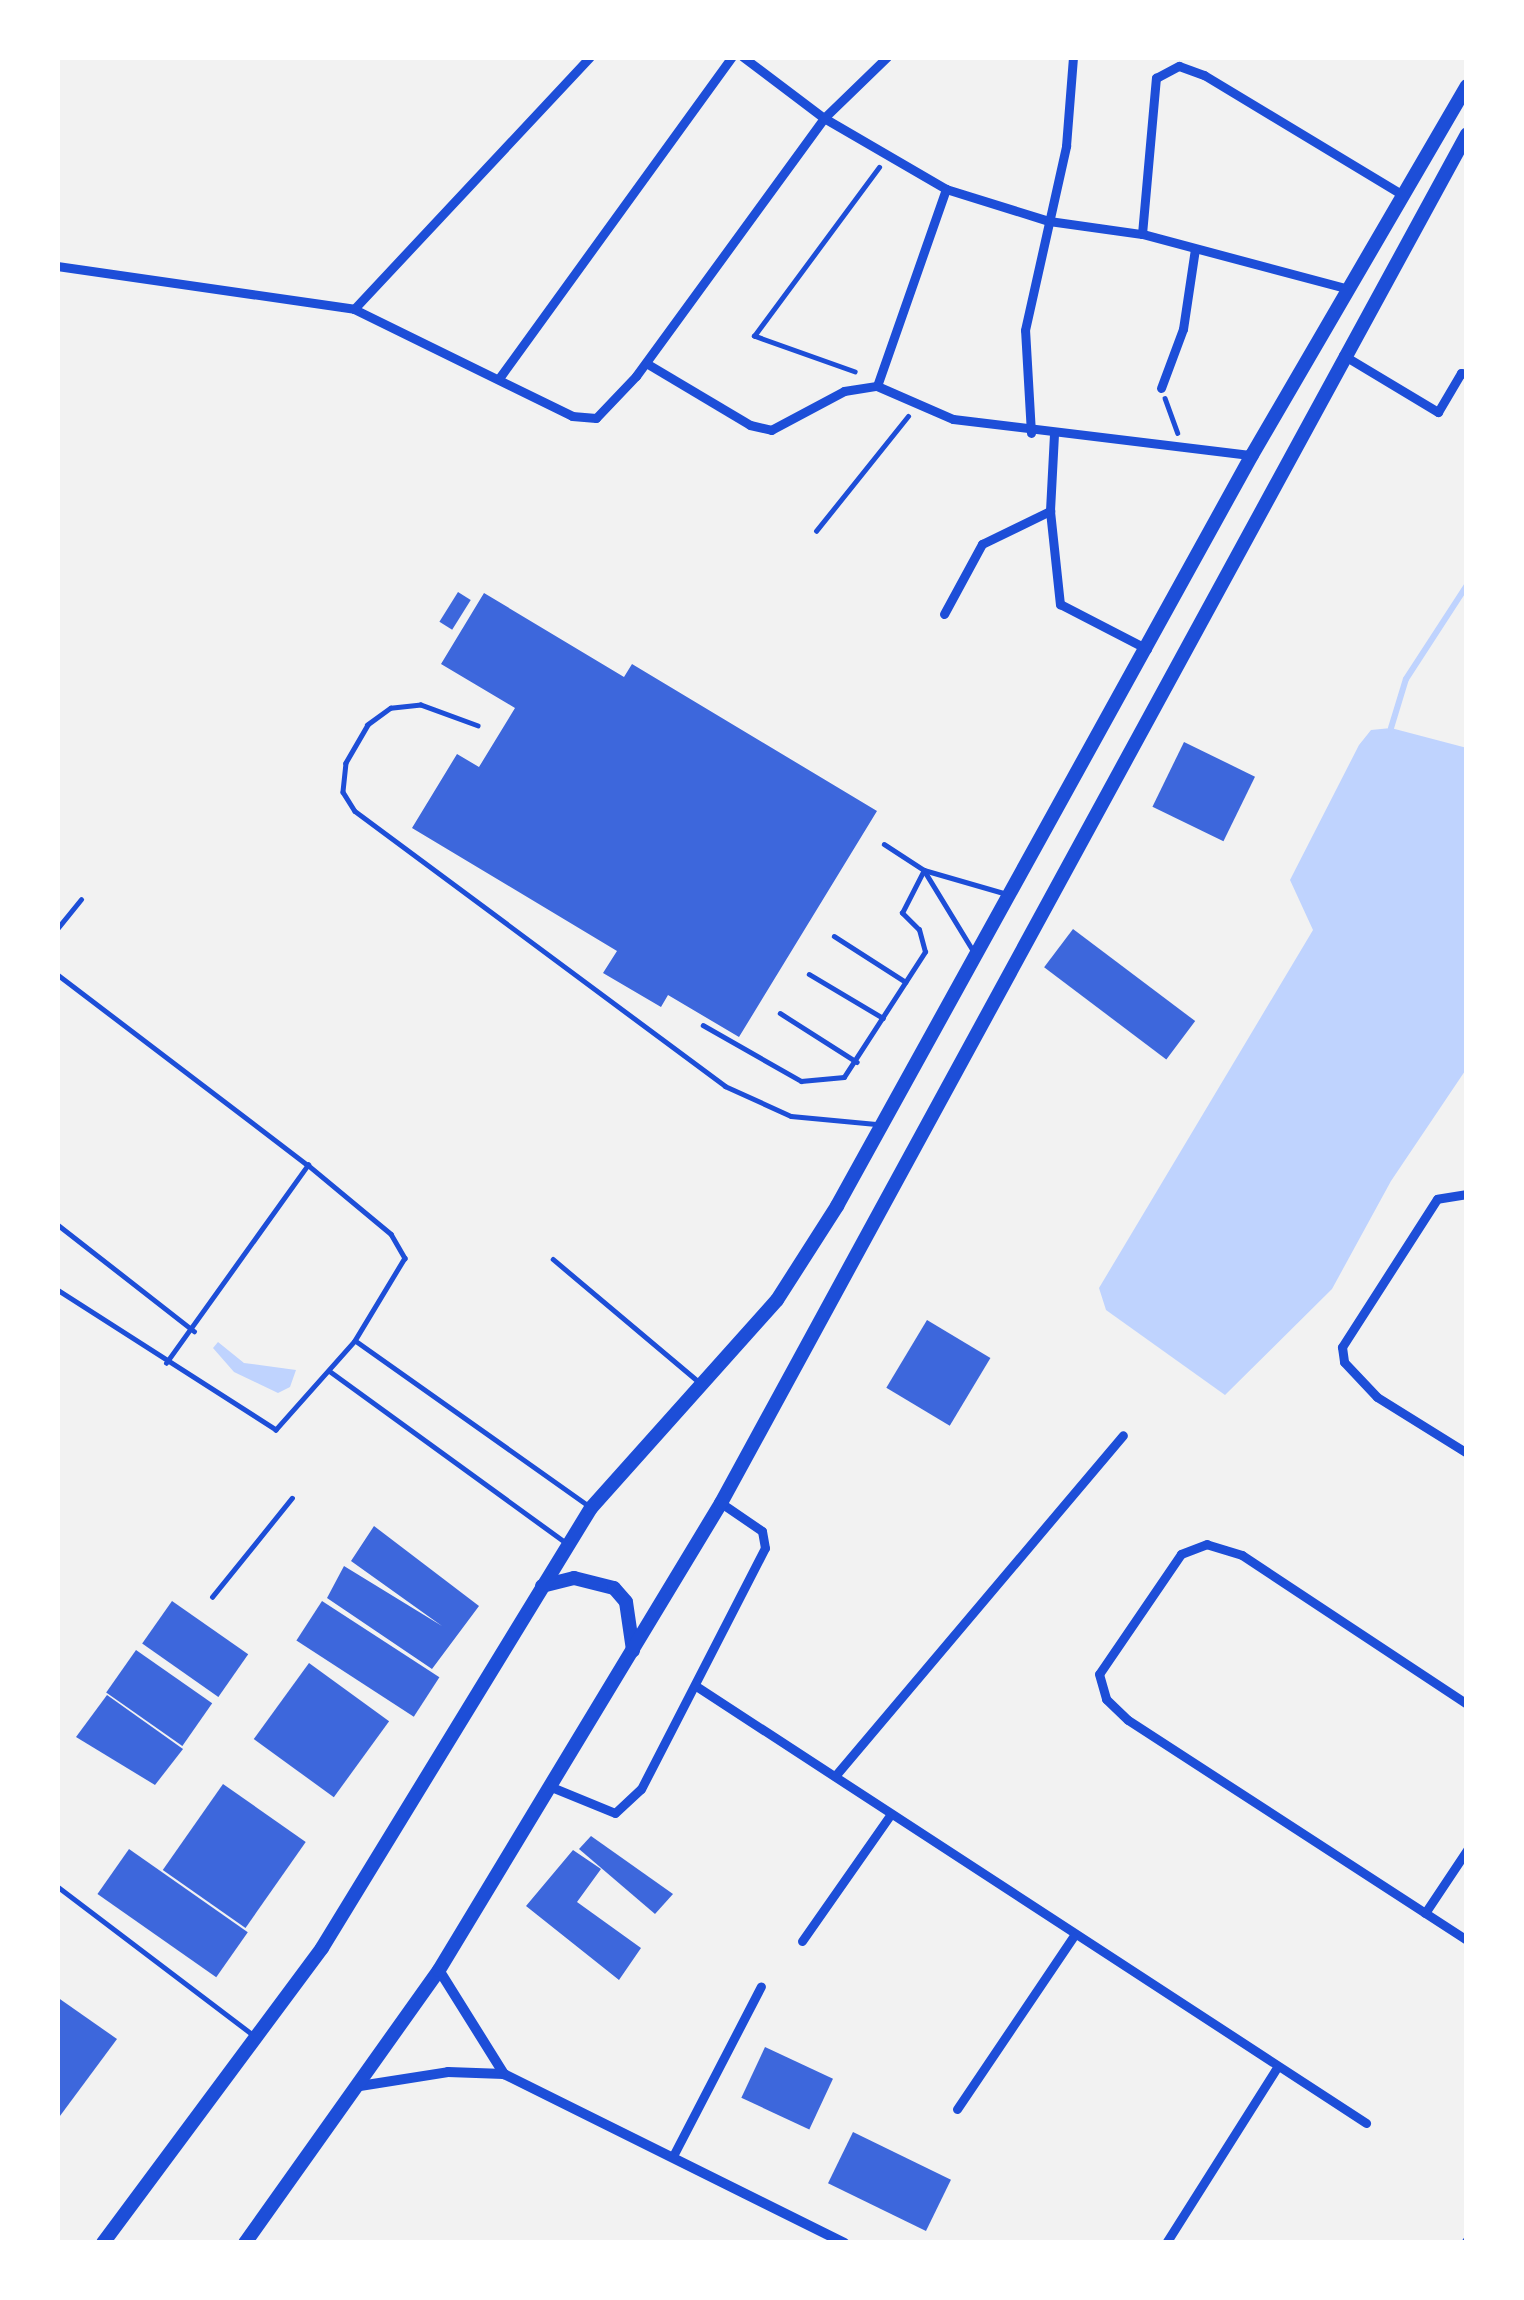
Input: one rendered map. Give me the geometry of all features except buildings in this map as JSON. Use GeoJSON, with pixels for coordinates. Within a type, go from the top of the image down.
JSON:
{"type":"FeatureCollection","features":[{"type":"Feature","properties":{"kind":"main road"},"geometry":{"type":"LineString","coordinates":[[103,2243],[322,1948],[591,1508],[777,1300],[883,1124],[1252,455],[1467,86]]}},
{"type":"Feature","properties":{"kind":"main road"},"geometry":{"type":"LineString","coordinates":[[245,2243],[439,1970],[721,1503],[1467,134]]}},
{"type":"Feature","properties":{"kind":"main road"},"geometry":{"type":"LineString","coordinates":[[542,1586],[574,1578],[614,1588],[626,1602],[633,1650]]}},
{"type":"Feature","properties":{"kind":"street"},"geometry":{"type":"LineString","coordinates":[[354,309],[590,57]]}},
{"type":"Feature","properties":{"kind":"street"},"geometry":{"type":"LineString","coordinates":[[500,377],[732,57]]}},
{"type":"Feature","properties":{"kind":"street"},"geometry":{"type":"LineString","coordinates":[[743,57],[824,118],[946,189],[1049,221],[1142,234],[1348,289]]}},
{"type":"Feature","properties":{"kind":"street"},"geometry":{"type":"LineString","coordinates":[[57,266],[354,309],[572,416],[596,418],[646,363],[824,118],[887,57]]}},
{"type":"Feature","properties":{"kind":"street"},"geometry":{"type":"LineString","coordinates":[[1031,433],[1025,330],[1049,221],[1072,57]]}},
{"type":"Feature","properties":{"kind":"street"},"geometry":{"type":"LineString","coordinates":[[1142,234],[1156,78],[1179,66],[1403,195]]}},
{"type":"Feature","properties":{"kind":"street"},"geometry":{"type":"LineString","coordinates":[[877,382],[946,189]]}},
{"type":"Feature","properties":{"kind":"street"},"geometry":{"type":"LineString","coordinates":[[1161,388],[1183,328],[1195,249]]}},
{"type":"Feature","properties":{"kind":"street"},"geometry":{"type":"LineString","coordinates":[[1343,356],[1438,412],[1460,373],[1467,374]]}},
{"type":"Feature","properties":{"kind":"street"},"geometry":{"type":"LineString","coordinates":[[646,363],[750,425],[771,430],[844,391],[877,382],[916,407],[1031,433],[1182,444],[1252,455]]}},
{"type":"Feature","properties":{"kind":"street"},"geometry":{"type":"LineString","coordinates":[[1054,434],[1050,512],[1060,604],[1147,649]]}},
{"type":"Feature","properties":{"kind":"street"},"geometry":{"type":"LineString","coordinates":[[944,614],[982,544],[1050,512]]}},
{"type":"Feature","properties":{"kind":"street"},"geometry":{"type":"LineString","coordinates":[[1467,1194],[1446,1193],[1420,1220],[1342,1347],[1344,1363],[1376,1397],[1467,1453]]}},
{"type":"Feature","properties":{"kind":"street"},"geometry":{"type":"LineString","coordinates":[[835,1776],[1123,1435]]}},
{"type":"Feature","properties":{"kind":"street"},"geometry":{"type":"LineString","coordinates":[[549,1786],[601,1812],[629,1807],[765,1548],[762,1531],[721,1503]]}},
{"type":"Feature","properties":{"kind":"street"},"geometry":{"type":"LineString","coordinates":[[1467,1704],[1242,1555],[1208,1544],[1181,1554],[1103,1659],[1098,1687],[1128,1720],[1467,1940]]}},
{"type":"Feature","properties":{"kind":"street"},"geometry":{"type":"LineString","coordinates":[[696,1686],[1072,1937],[1366,2123]]}},
{"type":"Feature","properties":{"kind":"street"},"geometry":{"type":"LineString","coordinates":[[802,1940],[891,1814]]}},
{"type":"Feature","properties":{"kind":"street"},"geometry":{"type":"LineString","coordinates":[[1424,1913],[1467,1850]]}},
{"type":"Feature","properties":{"kind":"street"},"geometry":{"type":"LineString","coordinates":[[957,2109],[1072,1937]]}},
{"type":"Feature","properties":{"kind":"street"},"geometry":{"type":"LineString","coordinates":[[439,1970],[504,2074]]}},
{"type":"Feature","properties":{"kind":"street"},"geometry":{"type":"LineString","coordinates":[[673,2156],[760,1986]]}},
{"type":"Feature","properties":{"kind":"street"},"geometry":{"type":"LineString","coordinates":[[1166,2243],[1276,2069]]}},
{"type":"Feature","properties":{"kind":"street"},"geometry":{"type":"LineString","coordinates":[[360,2086],[448,2072],[504,2074],[844,2243]]}},
{"type":"Feature","properties":{"kind":"lane"},"geometry":{"type":"LineString","coordinates":[[478,726],[421,705],[391,708],[357,744],[343,792],[355,811],[725,1086],[790,1116],[883,1124]]}},
{"type":"Feature","properties":{"kind":"lane"},"geometry":{"type":"LineString","coordinates":[[884,844],[924,870],[1012,895]]}},
{"type":"Feature","properties":{"kind":"lane"},"geometry":{"type":"LineString","coordinates":[[924,870],[976,958]]}},
{"type":"Feature","properties":{"kind":"lane"},"geometry":{"type":"LineString","coordinates":[[703,1025],[801,1081],[832,1082],[856,1062],[906,982],[925,941],[902,909],[924,870]]}},
{"type":"Feature","properties":{"kind":"lane"},"geometry":{"type":"LineString","coordinates":[[57,929],[81,899]]}},
{"type":"Feature","properties":{"kind":"lane"},"geometry":{"type":"LineString","coordinates":[[834,936],[906,982]]}},
{"type":"Feature","properties":{"kind":"lane"},"geometry":{"type":"LineString","coordinates":[[57,974],[308,1165],[391,1234],[406,1258],[355,1341],[276,1430],[57,1290]]}},
{"type":"Feature","properties":{"kind":"lane"},"geometry":{"type":"LineString","coordinates":[[809,974],[884,1018]]}},
{"type":"Feature","properties":{"kind":"lane"},"geometry":{"type":"LineString","coordinates":[[780,1013],[856,1062]]}},
{"type":"Feature","properties":{"kind":"lane"},"geometry":{"type":"LineString","coordinates":[[166,1363],[194,1331],[308,1165]]}},
{"type":"Feature","properties":{"kind":"lane"},"geometry":{"type":"LineString","coordinates":[[57,1224],[194,1331]]}},
{"type":"Feature","properties":{"kind":"lane"},"geometry":{"type":"LineString","coordinates":[[553,1259],[702,1384]]}},
{"type":"Feature","properties":{"kind":"lane"},"geometry":{"type":"LineString","coordinates":[[355,1341],[591,1508]]}},
{"type":"Feature","properties":{"kind":"lane"},"geometry":{"type":"LineString","coordinates":[[331,1372],[568,1544]]}},
{"type":"Feature","properties":{"kind":"lane"},"geometry":{"type":"LineString","coordinates":[[212,1597],[292,1498]]}},
{"type":"Feature","properties":{"kind":"lane"},"geometry":{"type":"LineString","coordinates":[[57,1886],[256,2037]]}},
{"type":"Feature","properties":{"kind":"path"},"geometry":{"type":"LineString","coordinates":[[877,382],[803,359],[754,336],[886,158]]}},
{"type":"Feature","properties":{"kind":"path"},"geometry":{"type":"LineString","coordinates":[[1161,388],[1182,444]]}},
{"type":"Feature","properties":{"kind":"path"},"geometry":{"type":"LineString","coordinates":[[816,531],[916,407]]}},
{"type":"Feature","properties":{"kind":"water"},"geometry":{"type":"Polygon","coordinates":[[[1391,728],[1467,748],[1467,1068],[1391,1181],[1332,1289],[1225,1395],[1106,1310],[1099,1288],[1313,930],[1290,880],[1359,745],[1371,730],[1391,728]]]}},
{"type":"Feature","properties":{"kind":"water"},"geometry":{"type":"Polygon","coordinates":[[[218,1342],[244,1363],[296,1370],[290,1387],[278,1393],[234,1372],[213,1348],[218,1342]]]}},
{"type":"Feature","properties":{"kind":"waterway"},"geometry":{"type":"LineString","coordinates":[[1391,728],[1406,679],[1467,585]]}}]}
